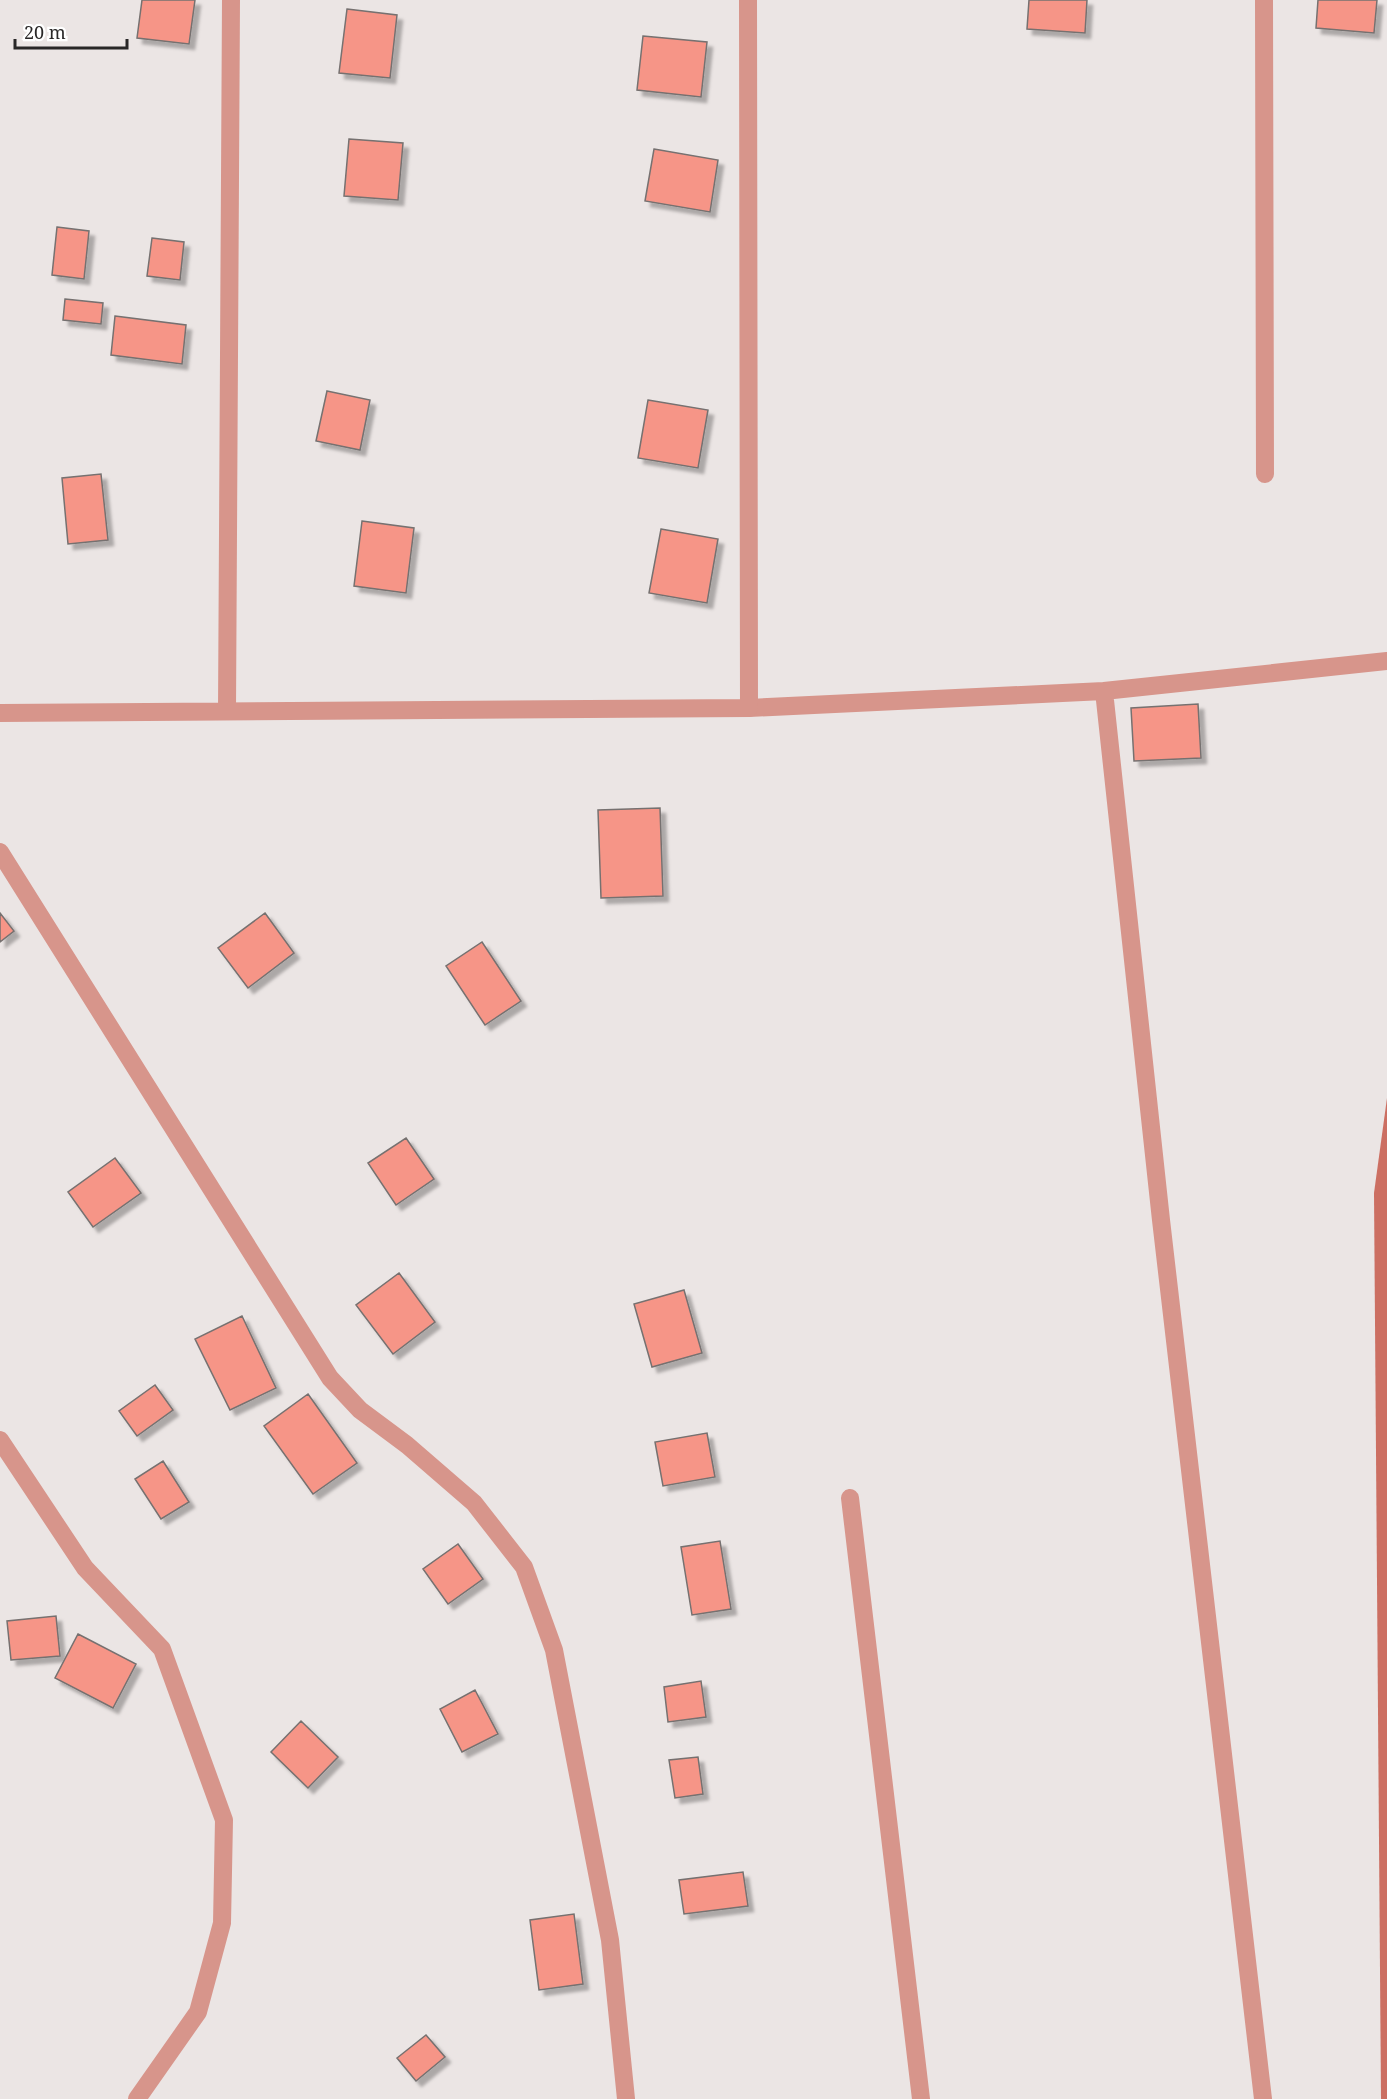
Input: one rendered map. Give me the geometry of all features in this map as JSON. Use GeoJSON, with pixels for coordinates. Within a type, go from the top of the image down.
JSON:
{"type":"FeatureCollection","features":[{"type":"Feature","properties":{"kind":"street"},"geometry":{"type":"LineString","coordinates":[[228,711],[231,0]]}},
{"type":"Feature","properties":{"kind":"street"},"geometry":{"type":"LineString","coordinates":[[748,0],[749,708]]}},
{"type":"Feature","properties":{"kind":"street"},"geometry":{"type":"LineString","coordinates":[[1264,0],[1265,474]]}},
{"type":"Feature","properties":{"kind":"street"},"geometry":{"type":"LineString","coordinates":[[0,713],[749,708],[1104,692],[1387,661]]}},
{"type":"Feature","properties":{"kind":"street"},"geometry":{"type":"LineString","coordinates":[[1104,692],[1206,1619],[1263,2099]]}},
{"type":"Feature","properties":{"kind":"street"},"geometry":{"type":"LineString","coordinates":[[0,852],[330,1378],[360,1410],[407,1444],[474,1503],[524,1567],[554,1650],[610,1940],[626,2099]]}},
{"type":"Feature","properties":{"kind":"street"},"geometry":{"type":"LineString","coordinates":[[0,1440],[86,1568],[162,1649],[224,1820],[222,1923],[198,2012],[137,2099]]}},
{"type":"Feature","properties":{"kind":"street"},"geometry":{"type":"LineString","coordinates":[[850,1498],[921,2099]]}},
{"type":"Feature","properties":{"kind":"shaded area"},"geometry":{"type":"Polygon","coordinates":[[[1387,1098],[1387,2099],[1381,2099],[1374,1193],[1387,1098]]]}},
{"type":"Feature","properties":{"kind":"building"},"geometry":{"type":"Polygon","coordinates":[[[142,0],[195,0],[189,44],[137,38],[142,0]]]}},
{"type":"Feature","properties":{"kind":"building"},"geometry":{"type":"Polygon","coordinates":[[[1029,0],[1087,0],[1085,33],[1027,29],[1029,0]]]}},
{"type":"Feature","properties":{"kind":"building"},"geometry":{"type":"Polygon","coordinates":[[[1318,0],[1377,0],[1374,33],[1316,28],[1318,0]]]}},
{"type":"Feature","properties":{"kind":"building"},"geometry":{"type":"Polygon","coordinates":[[[347,9],[397,15],[390,78],[339,73],[347,9]]]}},
{"type":"Feature","properties":{"kind":"building"},"geometry":{"type":"Polygon","coordinates":[[[643,36],[707,42],[701,97],[637,90],[643,36]]]}},
{"type":"Feature","properties":{"kind":"building"},"geometry":{"type":"Polygon","coordinates":[[[349,139],[403,143],[398,200],[344,196],[349,139]]]}},
{"type":"Feature","properties":{"kind":"building"},"geometry":{"type":"Polygon","coordinates":[[[654,149],[718,160],[710,212],[645,201],[654,149]]]}},
{"type":"Feature","properties":{"kind":"building"},"geometry":{"type":"Polygon","coordinates":[[[57,227],[89,231],[84,279],[52,275],[57,227]]]}},
{"type":"Feature","properties":{"kind":"building"},"geometry":{"type":"Polygon","coordinates":[[[152,238],[184,242],[180,280],[147,276],[152,238]]]}},
{"type":"Feature","properties":{"kind":"building"},"geometry":{"type":"Polygon","coordinates":[[[65,299],[103,303],[101,324],[63,320],[65,299]]]}},
{"type":"Feature","properties":{"kind":"building"},"geometry":{"type":"Polygon","coordinates":[[[115,316],[186,325],[182,364],[111,355],[115,316]]]}},
{"type":"Feature","properties":{"kind":"building"},"geometry":{"type":"Polygon","coordinates":[[[327,391],[370,400],[360,450],[316,441],[327,391]]]}},
{"type":"Feature","properties":{"kind":"building"},"geometry":{"type":"Polygon","coordinates":[[[648,400],[708,410],[698,468],[638,458],[648,400]]]}},
{"type":"Feature","properties":{"kind":"building"},"geometry":{"type":"Polygon","coordinates":[[[101,474],[108,540],[68,544],[62,478],[101,474]]]}},
{"type":"Feature","properties":{"kind":"building"},"geometry":{"type":"Polygon","coordinates":[[[362,521],[414,528],[406,593],[354,586],[362,521]]]}},
{"type":"Feature","properties":{"kind":"building"},"geometry":{"type":"Polygon","coordinates":[[[661,529],[718,539],[707,603],[649,593],[661,529]]]}},
{"type":"Feature","properties":{"kind":"building"},"geometry":{"type":"Polygon","coordinates":[[[1198,704],[1201,758],[1134,761],[1131,708],[1198,704]]]}},
{"type":"Feature","properties":{"kind":"building"},"geometry":{"type":"Polygon","coordinates":[[[660,808],[663,896],[601,898],[598,810],[660,808]]]}},
{"type":"Feature","properties":{"kind":"building"},"geometry":{"type":"Polygon","coordinates":[[[0,913],[14,931],[0,942],[0,913]]]}},
{"type":"Feature","properties":{"kind":"building"},"geometry":{"type":"Polygon","coordinates":[[[265,913],[294,953],[248,988],[218,948],[265,913]]]}},
{"type":"Feature","properties":{"kind":"building"},"geometry":{"type":"Polygon","coordinates":[[[482,942],[521,1001],[485,1025],[446,966],[482,942]]]}},
{"type":"Feature","properties":{"kind":"building"},"geometry":{"type":"Polygon","coordinates":[[[406,1138],[434,1179],[396,1205],[368,1163],[406,1138]]]}},
{"type":"Feature","properties":{"kind":"building"},"geometry":{"type":"Polygon","coordinates":[[[115,1158],[141,1193],[93,1227],[68,1192],[115,1158]]]}},
{"type":"Feature","properties":{"kind":"building"},"geometry":{"type":"Polygon","coordinates":[[[399,1273],[435,1322],[393,1354],[356,1305],[399,1273]]]}},
{"type":"Feature","properties":{"kind":"building"},"geometry":{"type":"Polygon","coordinates":[[[684,1290],[702,1353],[652,1367],[634,1304],[684,1290]]]}},
{"type":"Feature","properties":{"kind":"building"},"geometry":{"type":"Polygon","coordinates":[[[242,1316],[276,1388],[230,1410],[195,1339],[242,1316]]]}},
{"type":"Feature","properties":{"kind":"building"},"geometry":{"type":"Polygon","coordinates":[[[155,1385],[173,1410],[137,1436],[119,1411],[155,1385]]]}},
{"type":"Feature","properties":{"kind":"building"},"geometry":{"type":"Polygon","coordinates":[[[308,1394],[357,1463],[313,1494],[264,1426],[308,1394]]]}},
{"type":"Feature","properties":{"kind":"building"},"geometry":{"type":"Polygon","coordinates":[[[707,1433],[715,1477],[663,1486],[655,1442],[707,1433]]]}},
{"type":"Feature","properties":{"kind":"building"},"geometry":{"type":"Polygon","coordinates":[[[163,1461],[189,1502],[161,1519],[135,1479],[163,1461]]]}},
{"type":"Feature","properties":{"kind":"building"},"geometry":{"type":"Polygon","coordinates":[[[720,1541],[731,1609],[692,1615],[681,1547],[720,1541]]]}},
{"type":"Feature","properties":{"kind":"building"},"geometry":{"type":"Polygon","coordinates":[[[458,1544],[483,1579],[448,1604],[423,1569],[458,1544]]]}},
{"type":"Feature","properties":{"kind":"building"},"geometry":{"type":"Polygon","coordinates":[[[56,1616],[60,1656],[11,1660],[7,1621],[56,1616]]]}},
{"type":"Feature","properties":{"kind":"building"},"geometry":{"type":"Polygon","coordinates":[[[78,1634],[136,1664],[113,1708],[55,1678],[78,1634]]]}},
{"type":"Feature","properties":{"kind":"building"},"geometry":{"type":"Polygon","coordinates":[[[701,1681],[706,1717],[668,1722],[664,1687],[701,1681]]]}},
{"type":"Feature","properties":{"kind":"building"},"geometry":{"type":"Polygon","coordinates":[[[475,1690],[498,1734],[462,1752],[440,1709],[475,1690]]]}},
{"type":"Feature","properties":{"kind":"building"},"geometry":{"type":"Polygon","coordinates":[[[301,1721],[338,1757],[308,1788],[271,1752],[301,1721]]]}},
{"type":"Feature","properties":{"kind":"building"},"geometry":{"type":"Polygon","coordinates":[[[698,1757],[703,1794],[675,1798],[669,1760],[698,1757]]]}},
{"type":"Feature","properties":{"kind":"building"},"geometry":{"type":"Polygon","coordinates":[[[743,1872],[748,1906],[684,1914],[679,1880],[743,1872]]]}},
{"type":"Feature","properties":{"kind":"building"},"geometry":{"type":"Polygon","coordinates":[[[574,1914],[583,1984],[539,1990],[530,1920],[574,1914]]]}},
{"type":"Feature","properties":{"kind":"building"},"geometry":{"type":"Polygon","coordinates":[[[426,2035],[445,2057],[416,2081],[397,2058],[426,2035]]]}}]}
